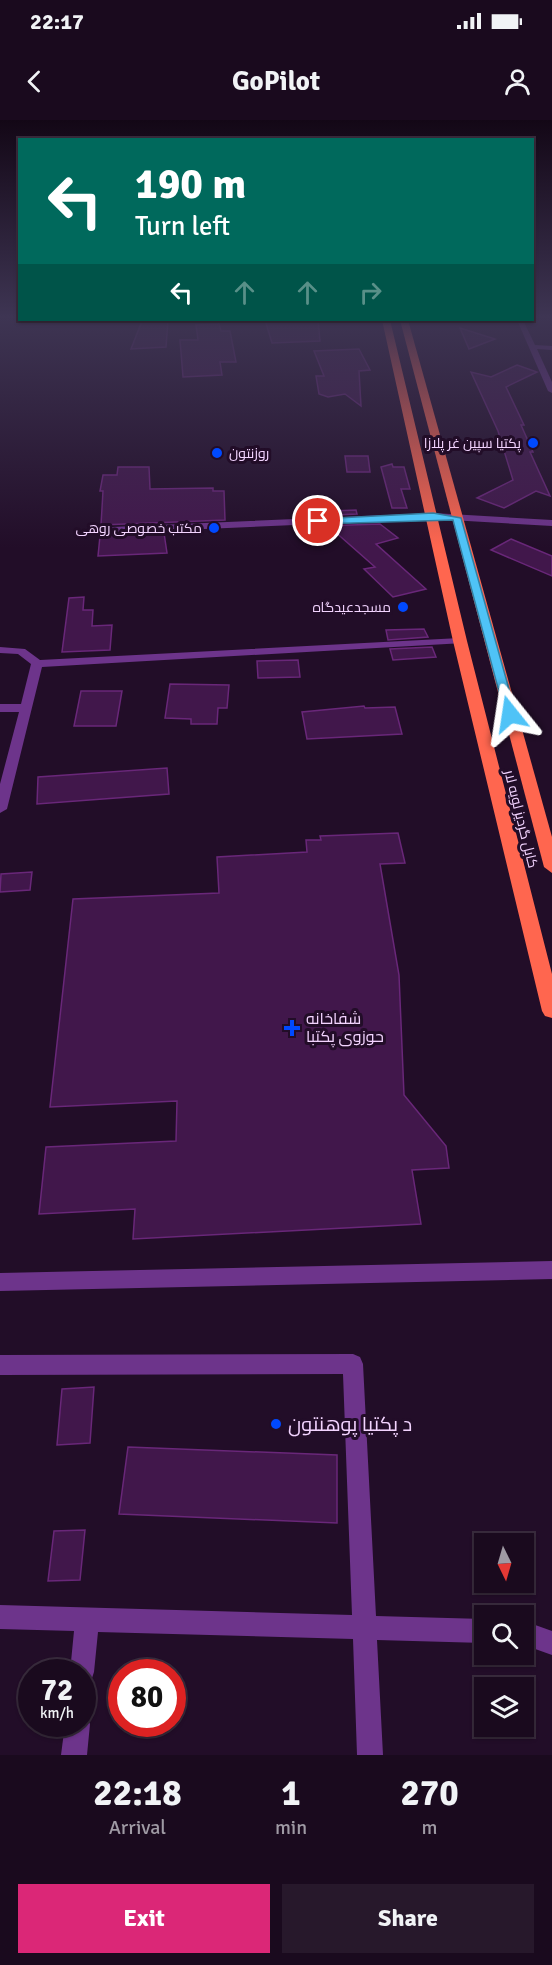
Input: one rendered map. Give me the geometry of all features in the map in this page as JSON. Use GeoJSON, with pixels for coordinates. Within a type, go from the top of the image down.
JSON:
{"type":"FeatureCollection","features":[{"type":"Feature","properties":{"kind":"highway","name":"کابل گردیز لویه لار"},"geometry":{"type":"LineString","coordinates":[[404,395],[460,642],[552,1011]]}},
{"type":"Feature","properties":{"kind":"highway","name":"کابل گردیز لویه لار"},"geometry":{"type":"LineString","coordinates":[[424,395],[552,867]]}},
{"type":"Feature","properties":{"kind":"street"},"geometry":{"type":"LineString","coordinates":[[90,531],[433,516],[552,523]]}},
{"type":"Feature","properties":{"kind":"street"},"geometry":{"type":"LineString","coordinates":[[0,650],[21,650],[37,664],[460,642]]}},
{"type":"Feature","properties":{"kind":"street"},"geometry":{"type":"LineString","coordinates":[[0,809],[4,780],[37,664]]}},
{"type":"Feature","properties":{"kind":"street"},"geometry":{"type":"LineString","coordinates":[[0,708],[25,708]]}},
{"type":"Feature","properties":{"kind":"street"},"geometry":{"type":"LineString","coordinates":[[0,1282],[552,1270]]}},
{"type":"Feature","properties":{"kind":"street"},"geometry":{"type":"LineString","coordinates":[[0,1365],[353,1364],[370,1755]]}},
{"type":"Feature","properties":{"kind":"street"},"geometry":{"type":"LineString","coordinates":[[0,1617],[474,1631]]}},
{"type":"Feature","properties":{"kind":"street"},"geometry":{"type":"LineString","coordinates":[[83,1659],[87,1619]]}},
{"type":"Feature","properties":{"kind":"street"},"geometry":{"type":"LineString","coordinates":[[534,1636],[552,1642]]}},
{"type":"Feature","properties":{"kind":"street"},"geometry":{"type":"LineString","coordinates":[[74,1755],[76,1737]]}},
{"type":"Feature","properties":{"kind":"building"},"geometry":{"type":"Polygon","coordinates":[[[347,395],[360,395],[361,406],[347,395]]]}},
{"type":"Feature","properties":{"kind":"building"},"geometry":{"type":"Polygon","coordinates":[[[482,395],[510,395],[524,425],[521,425],[533,452],[530,452],[550,496],[536,491],[504,508],[477,498],[513,480],[498,431],[482,395]]]}},
{"type":"Feature","properties":{"kind":"building"},"geometry":{"type":"Polygon","coordinates":[[[345,456],[368,456],[370,472],[347,472],[345,456]]]}},
{"type":"Feature","properties":{"kind":"building"},"geometry":{"type":"Polygon","coordinates":[[[392,464],[393,467],[404,467],[410,489],[401,489],[407,508],[392,508],[381,467],[392,464]]]}},
{"type":"Feature","properties":{"kind":"building"},"geometry":{"type":"Polygon","coordinates":[[[118,467],[149,467],[150,489],[213,488],[213,491],[224,491],[225,520],[101,525],[103,491],[100,491],[103,475],[117,475],[118,467]]]}},
{"type":"Feature","properties":{"kind":"building"},"geometry":{"type":"Polygon","coordinates":[[[356,510],[357,514],[312,516],[308,512],[356,510]]]}},
{"type":"Feature","properties":{"kind":"building"},"geometry":{"type":"Polygon","coordinates":[[[380,524],[398,538],[376,544],[426,589],[393,597],[364,569],[375,567],[333,530],[329,531],[323,526],[380,524]]]}},
{"type":"Feature","properties":{"kind":"building"},"geometry":{"type":"Polygon","coordinates":[[[164,533],[167,553],[98,556],[100,536],[164,533]]]}},
{"type":"Feature","properties":{"kind":"building"},"geometry":{"type":"Polygon","coordinates":[[[511,539],[552,556],[552,576],[491,550],[511,539]]]}},
{"type":"Feature","properties":{"kind":"building"},"geometry":{"type":"Polygon","coordinates":[[[84,597],[83,610],[93,610],[92,626],[112,625],[110,650],[62,652],[69,598],[84,597]]]}},
{"type":"Feature","properties":{"kind":"building"},"geometry":{"type":"Polygon","coordinates":[[[424,629],[428,637],[388,640],[386,630],[424,629]]]}},
{"type":"Feature","properties":{"kind":"building"},"geometry":{"type":"Polygon","coordinates":[[[432,647],[436,657],[393,660],[390,649],[432,647]]]}},
{"type":"Feature","properties":{"kind":"building"},"geometry":{"type":"Polygon","coordinates":[[[298,660],[300,677],[258,678],[257,661],[298,660]]]}},
{"type":"Feature","properties":{"kind":"building"},"geometry":{"type":"Polygon","coordinates":[[[170,684],[229,685],[227,708],[218,708],[217,724],[191,724],[191,719],[165,718],[170,684]]]}},
{"type":"Feature","properties":{"kind":"building"},"geometry":{"type":"Polygon","coordinates":[[[81,691],[122,691],[116,726],[74,726],[81,691]]]}},
{"type":"Feature","properties":{"kind":"building"},"geometry":{"type":"Polygon","coordinates":[[[364,706],[365,708],[395,707],[402,734],[307,739],[302,712],[364,706]]]}},
{"type":"Feature","properties":{"kind":"building"},"geometry":{"type":"Polygon","coordinates":[[[167,768],[169,794],[37,804],[38,777],[167,768]]]}},
{"type":"Feature","properties":{"kind":"building"},"geometry":{"type":"Polygon","coordinates":[[[398,833],[405,863],[380,864],[399,975],[404,1095],[446,1146],[449,1168],[412,1170],[421,1224],[133,1239],[135,1209],[39,1214],[46,1147],[176,1141],[177,1101],[50,1107],[73,899],[219,893],[217,857],[307,852],[306,840],[321,840],[320,836],[398,833]]]}},
{"type":"Feature","properties":{"kind":"building"},"geometry":{"type":"Polygon","coordinates":[[[32,872],[30,890],[0,892],[1,874],[32,872]]]}},
{"type":"Feature","properties":{"kind":"building"},"geometry":{"type":"Polygon","coordinates":[[[94,1387],[90,1443],[57,1445],[62,1389],[94,1387]]]}},
{"type":"Feature","properties":{"kind":"building"},"geometry":{"type":"Polygon","coordinates":[[[128,1447],[337,1455],[337,1523],[119,1514],[128,1447]]]}},
{"type":"Feature","properties":{"kind":"building"},"geometry":{"type":"Polygon","coordinates":[[[85,1530],[80,1580],[48,1581],[54,1531],[85,1530]]]}},
{"type":"Feature","properties":{"kind":"place","name":"پکتیا سپین غر پلازا"},"geometry":{"type":"Point","coordinates":[533,443]}},
{"type":"Feature","properties":{"kind":"place","name":"روزنتون"},"geometry":{"type":"Point","coordinates":[217,453]}},
{"type":"Feature","properties":{"kind":"place","name":"مکتب خصوصی روهی"},"geometry":{"type":"Point","coordinates":[214,528]}},
{"type":"Feature","properties":{"kind":"place","name":"مسجدعیدگاه"},"geometry":{"type":"Point","coordinates":[403,607]}},
{"type":"Feature","properties":{"kind":"place","name":"شفاخانه حوزوی پکتبا"},"geometry":{"type":"Point","coordinates":[292,1028]}},
{"type":"Feature","properties":{"kind":"place","name":"د پکتیا پوهنتون"},"geometry":{"type":"Point","coordinates":[276,1424]}},
{"type":"Feature","properties":{"kind":"route"},"geometry":{"type":"LineString","coordinates":[[318,521],[433,516],[457,518],[510,714]]}}]}
